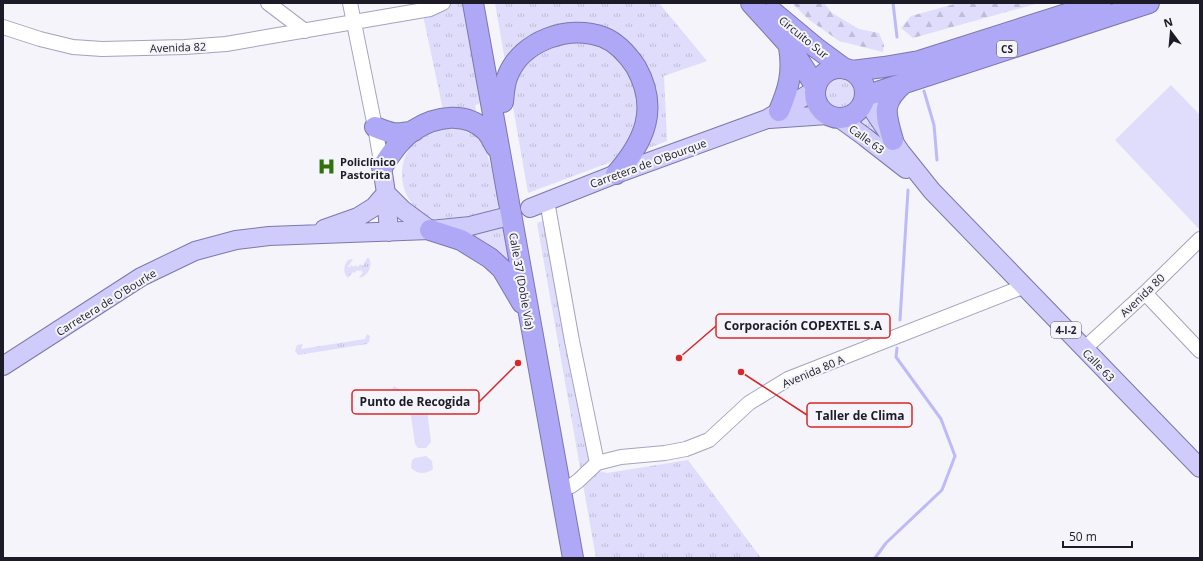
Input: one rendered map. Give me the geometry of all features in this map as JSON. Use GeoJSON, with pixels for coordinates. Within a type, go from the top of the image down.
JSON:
{"type":"FeatureCollection","features":[{"type":"Feature","properties":{"kind":"highway","name":"Calle 37 (Doble Vía)"},"geometry":{"type":"LineString","coordinates":[[473,3],[573,558]]}},
{"type":"Feature","properties":{"kind":"highway","name":"Calle 37 (Doble Vía)"},"geometry":{"type":"LineString","coordinates":[[485,3],[521,196],[584,558]]}},
{"type":"Feature","properties":{"kind":"highway","name":"Circuito Sur"},"geometry":{"type":"LineString","coordinates":[[751,3],[795,40],[848,70]]}},
{"type":"Feature","properties":{"kind":"highway","name":"Circuito Sur"},"geometry":{"type":"LineString","coordinates":[[765,3],[784,22],[795,40],[816,88]]}},
{"type":"Feature","properties":{"kind":"highway","name":"CS"},"geometry":{"type":"LineString","coordinates":[[816,88],[819,80],[830,70],[837,68],[848,70],[884,68],[924,59],[1101,3]]}},
{"type":"Feature","properties":{"kind":"highway","name":"CS"},"geometry":{"type":"LineString","coordinates":[[865,97],[1149,3]]}},
{"type":"Feature","properties":{"kind":"highway"},"geometry":{"type":"LineString","coordinates":[[503,102],[508,76],[516,62],[528,49],[552,36],[566,33],[586,33],[604,37],[619,47],[631,60],[642,78],[648,108],[648,119],[642,136],[628,160],[616,174]]}},
{"type":"Feature","properties":{"kind":"highway"},"geometry":{"type":"LineString","coordinates":[[773,115],[784,98],[790,79],[795,40],[842,58],[862,64],[884,68]]}},
{"type":"Feature","properties":{"kind":"highway"},"geometry":{"type":"LineString","coordinates":[[816,88],[815,98],[822,111],[833,117],[846,118],[852,115],[862,105],[865,97],[865,88],[862,82],[848,70]]}},
{"type":"Feature","properties":{"kind":"highway"},"geometry":{"type":"LineString","coordinates":[[893,140],[886,111],[889,100],[896,90],[904,83]]}},
{"type":"Feature","properties":{"kind":"highway"},"geometry":{"type":"LineString","coordinates":[[375,127],[392,134],[401,134],[438,120],[463,118],[477,124],[487,132],[499,152]]}},
{"type":"Feature","properties":{"kind":"highway"},"geometry":{"type":"LineString","coordinates":[[382,167],[396,147],[414,130]]}},
{"type":"Feature","properties":{"kind":"highway"},"geometry":{"type":"LineString","coordinates":[[430,230],[461,240],[490,258],[502,269],[528,313]]}},
{"type":"Feature","properties":{"kind":"main road","name":"Carretera de O'Bourque"},"geometry":{"type":"LineString","coordinates":[[530,208],[773,115],[816,88]]}},
{"type":"Feature","properties":{"kind":"main road","name":"Calle 63"},"geometry":{"type":"LineString","coordinates":[[865,97],[893,140],[932,191]]}},
{"type":"Feature","properties":{"kind":"main road","name":"Carretera de O'Bourque"},"geometry":{"type":"LineString","coordinates":[[773,115],[833,117]]}},
{"type":"Feature","properties":{"kind":"main road","name":"Calle 63"},"geometry":{"type":"LineString","coordinates":[[833,117],[887,154],[932,191],[1200,468]]}},
{"type":"Feature","properties":{"kind":"main road"},"geometry":{"type":"LineString","coordinates":[[382,167],[389,232]]}},
{"type":"Feature","properties":{"kind":"main road"},"geometry":{"type":"LineString","coordinates":[[386,193],[403,210],[430,230]]}},
{"type":"Feature","properties":{"kind":"main road"},"geometry":{"type":"LineString","coordinates":[[308,234],[358,217],[374,207],[386,193]]}},
{"type":"Feature","properties":{"kind":"main road"},"geometry":{"type":"LineString","coordinates":[[308,234],[430,230],[470,226],[501,218]]}},
{"type":"Feature","properties":{"kind":"main road","name":"Carretera de O'Bourke"},"geometry":{"type":"LineString","coordinates":[[3,366],[141,277],[195,251],[236,240],[269,236],[308,234]]}},
{"type":"Feature","properties":{"kind":"main road"},"geometry":{"type":"LineString","coordinates":[[3,357],[25,353]]}},
{"type":"Feature","properties":{"kind":"street"},"geometry":{"type":"LineString","coordinates":[[268,3],[305,31]]}},
{"type":"Feature","properties":{"kind":"street"},"geometry":{"type":"LineString","coordinates":[[350,3],[382,167]]}},
{"type":"Feature","properties":{"kind":"street","name":"Avenida 82"},"geometry":{"type":"LineString","coordinates":[[3,27],[40,39],[73,47],[102,49],[207,46],[305,31],[430,9],[443,3]]}},
{"type":"Feature","properties":{"kind":"street"},"geometry":{"type":"LineString","coordinates":[[547,201],[572,342],[597,463]]}},
{"type":"Feature","properties":{"kind":"street","name":"Avenida 80"},"geometry":{"type":"LineString","coordinates":[[1084,349],[1199,243]]}},
{"type":"Feature","properties":{"kind":"street","name":"Avenida 80 A"},"geometry":{"type":"LineString","coordinates":[[571,486],[597,463],[621,457],[666,453],[686,449],[709,440],[749,403],[788,379],[1025,286]]}},
{"type":"Feature","properties":{"kind":"street"},"geometry":{"type":"LineString","coordinates":[[1145,293],[1200,350]]}},
{"type":"Feature","properties":{"kind":"green space"},"geometry":{"type":"Polygon","coordinates":[[[449,3],[465,3],[484,89],[479,104],[475,105],[477,116],[443,110],[423,15],[449,3]]]}},
{"type":"Feature","properties":{"kind":"green space"},"geometry":{"type":"Polygon","coordinates":[[[495,3],[659,3],[707,61],[664,76],[667,141],[528,193],[495,3]]]}},
{"type":"Feature","properties":{"kind":"green space"},"geometry":{"type":"Polygon","coordinates":[[[792,3],[824,3],[832,13],[859,29],[879,33],[884,45],[883,52],[839,41],[808,19],[792,3]]]}},
{"type":"Feature","properties":{"kind":"green space"},"geometry":{"type":"Polygon","coordinates":[[[958,3],[1039,3],[913,38],[901,28],[911,16],[958,3]]]}},
{"type":"Feature","properties":{"kind":"green space"},"geometry":{"type":"Polygon","coordinates":[[[840,74],[850,77],[856,83],[859,93],[856,103],[850,109],[840,112],[830,109],[824,103],[821,93],[824,83],[830,77],[840,74]]]}},
{"type":"Feature","properties":{"kind":"green space"},"geometry":{"type":"Polygon","coordinates":[[[1171,85],[1200,115],[1200,227],[1198,228],[1115,140],[1171,85]]]}},
{"type":"Feature","properties":{"kind":"green space"},"geometry":{"type":"Polygon","coordinates":[[[869,110],[895,152],[853,123],[860,119],[869,110]]]}},
{"type":"Feature","properties":{"kind":"green space"},"geometry":{"type":"Polygon","coordinates":[[[442,128],[457,128],[472,134],[484,143],[497,189],[499,207],[479,214],[433,219],[425,215],[413,205],[408,198],[403,182],[402,173],[405,156],[415,141],[428,133],[442,128]]]}},
{"type":"Feature","properties":{"kind":"green space"},"geometry":{"type":"Polygon","coordinates":[[[548,219],[596,470],[607,473],[688,460],[761,558],[596,558],[537,223],[548,219]]]}},
{"type":"Feature","properties":{"kind":"green space"},"geometry":{"type":"Polygon","coordinates":[[[503,224],[513,273],[467,236],[503,224]]]}},
{"type":"Feature","properties":{"kind":"green space"},"geometry":{"type":"Polygon","coordinates":[[[367,258],[369,258],[370,261],[370,267],[367,273],[359,278],[363,272],[357,270],[348,278],[344,269],[348,260],[353,259],[348,267],[351,265],[354,267],[355,265],[358,267],[360,264],[363,266],[367,258]]]}},
{"type":"Feature","properties":{"kind":"green space"},"geometry":{"type":"Polygon","coordinates":[[[367,334],[370,336],[367,344],[298,355],[295,351],[297,345],[303,344],[301,349],[365,339],[367,334]]]}},
{"type":"Feature","properties":{"kind":"green space"},"geometry":{"type":"Polygon","coordinates":[[[394,386],[416,399],[427,410],[431,442],[426,448],[418,448],[415,444],[409,402],[389,404],[389,395],[394,386]]]}},
{"type":"Feature","properties":{"kind":"green space"},"geometry":{"type":"Polygon","coordinates":[[[426,456],[432,461],[433,469],[422,473],[416,472],[411,468],[412,460],[426,456]]]}},
{"type":"Feature","properties":{"kind":"waterway"},"geometry":{"type":"LineString","coordinates":[[893,3],[897,37]]}},
{"type":"Feature","properties":{"kind":"waterway"},"geometry":{"type":"LineString","coordinates":[[924,91],[934,125],[937,160]]}},
{"type":"Feature","properties":{"kind":"waterway"},"geometry":{"type":"LineString","coordinates":[[900,320],[908,190]]}},
{"type":"Feature","properties":{"kind":"waterway"},"geometry":{"type":"LineString","coordinates":[[875,558],[886,543],[942,490],[955,456],[941,419],[896,357],[897,348]]}},
{"type":"Feature","properties":{"kind":"place","name":"Policlínico Pastorita"},"geometry":{"type":"Point","coordinates":[327,167]}},
{"type":"Feature","properties":{"kind":"place","name":"Corporación COPEXTEL S.A"},"geometry":{"type":"Point","coordinates":[679,358]}},
{"type":"Feature","properties":{"kind":"place","name":"Punto de Recogida"},"geometry":{"type":"Point","coordinates":[518,363]}},
{"type":"Feature","properties":{"kind":"place","name":"Taller de Clima"},"geometry":{"type":"Point","coordinates":[741,372]}}]}
